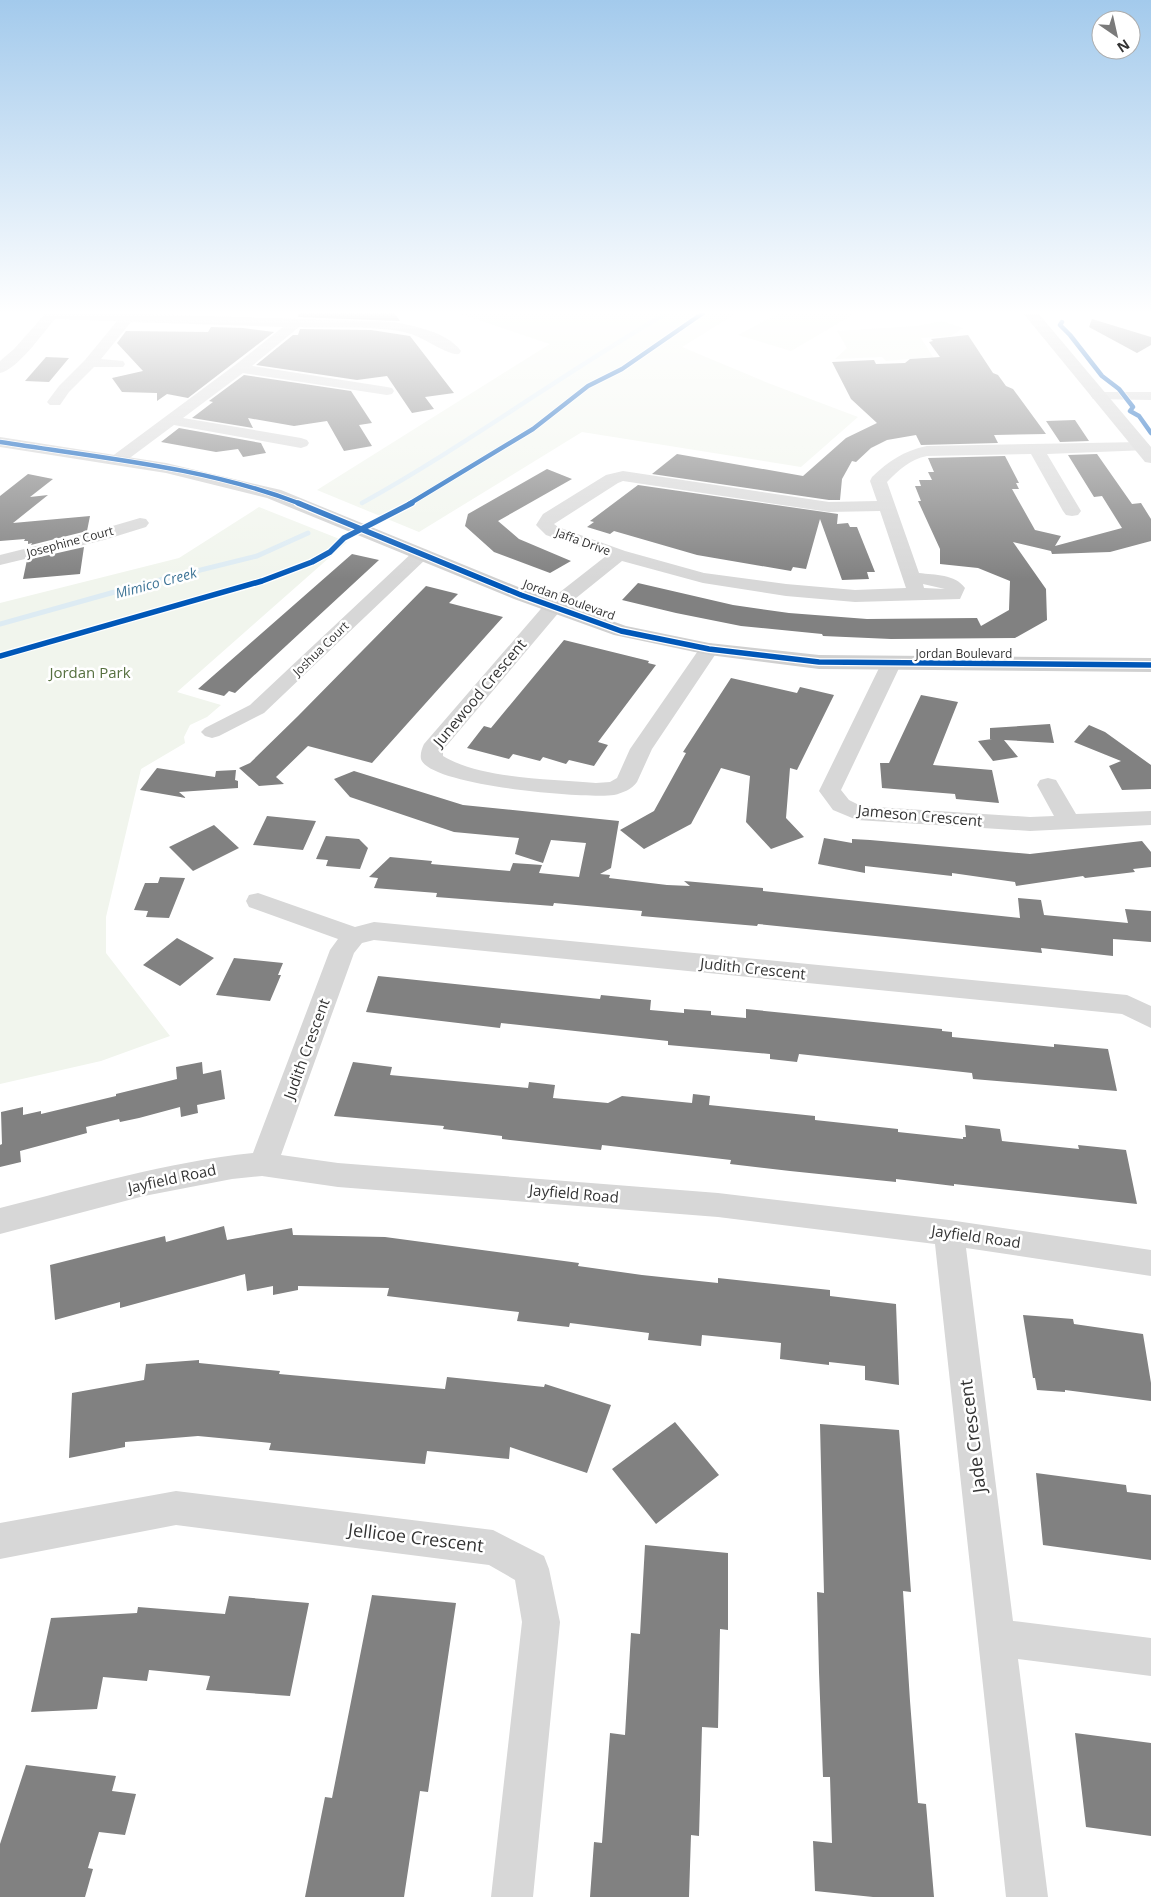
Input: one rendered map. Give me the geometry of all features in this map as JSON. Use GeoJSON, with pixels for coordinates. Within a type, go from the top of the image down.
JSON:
{"type":"FeatureCollection","features":[{"type":"Feature","properties":{"kind":"street"},"geometry":{"type":"LineString","coordinates":[[117,460],[196,402]]}},
{"type":"Feature","properties":{"kind":"street"},"geometry":{"type":"LineString","coordinates":[[1103,402],[1146,453]]}},
{"type":"Feature","properties":{"kind":"street"},"geometry":{"type":"LineString","coordinates":[[171,420],[301,443]]}},
{"type":"Feature","properties":{"kind":"street","name":"Jordan Boulevard"},"geometry":{"type":"LineString","coordinates":[[0,442],[190,473],[274,494],[553,607],[621,631],[709,648],[819,662],[1151,665]]}},
{"type":"Feature","properties":{"kind":"street"},"geometry":{"type":"LineString","coordinates":[[1036,449],[1072,511]]}},
{"type":"Feature","properties":{"kind":"street","name":"Jaffa Drive"},"geometry":{"type":"LineString","coordinates":[[886,506],[829,508],[769,497],[623,476],[612,479],[548,518],[545,525],[552,531],[619,555],[703,578],[786,590],[855,596],[914,585],[878,481],[901,458],[912,453],[927,451],[1036,449],[1146,453]]}},
{"type":"Feature","properties":{"kind":"street","name":"Josephine Court"},"geometry":{"type":"LineString","coordinates":[[0,560],[98,536],[140,523]]}},
{"type":"Feature","properties":{"kind":"street","name":"Joshua Court"},"geometry":{"type":"LineString","coordinates":[[212,732],[257,710],[422,554]]}},
{"type":"Feature","properties":{"kind":"street"},"geometry":{"type":"LineString","coordinates":[[553,607],[619,555]]}},
{"type":"Feature","properties":{"kind":"street","name":"Junewood Crescent"},"geometry":{"type":"LineString","coordinates":[[553,607],[432,749],[432,759],[447,768],[485,779],[596,790],[615,788],[626,782],[641,749],[709,648]]}},
{"type":"Feature","properties":{"kind":"street","name":"Jameson Crescent"},"geometry":{"type":"LineString","coordinates":[[891,664],[830,791],[841,805],[857,813],[1030,824],[1151,818]]}},
{"type":"Feature","properties":{"kind":"street"},"geometry":{"type":"LineString","coordinates":[[1048,785],[1069,822]]}},
{"type":"Feature","properties":{"kind":"street"},"geometry":{"type":"LineString","coordinates":[[258,901],[354,936]]}},
{"type":"Feature","properties":{"kind":"street","name":"Judith Crescent"},"geometry":{"type":"LineString","coordinates":[[262,1164],[272,1142],[343,950],[354,936],[374,931],[1127,1006],[1151,1017]]}},
{"type":"Feature","properties":{"kind":"street","name":"Jayfield Road"},"geometry":{"type":"LineString","coordinates":[[0,1221],[144,1184],[232,1167],[262,1164],[338,1175],[718,1205],[949,1233],[1151,1263]]}},
{"type":"Feature","properties":{"kind":"street","name":"Jade Crescent"},"geometry":{"type":"LineString","coordinates":[[949,1233],[1027,1897]]}},
{"type":"Feature","properties":{"kind":"street","name":"Jellicoe Crescent"},"geometry":{"type":"LineString","coordinates":[[0,1540],[176,1508],[494,1548],[531,1569],[541,1622],[512,1897]]}},
{"type":"Feature","properties":{"kind":"street"},"geometry":{"type":"LineString","coordinates":[[998,1638],[1151,1658]]}},
{"type":"Feature","properties":{"kind":"green space"},"geometry":{"type":"Polygon","coordinates":[[[458,402],[817,402],[858,417],[801,467],[582,432],[419,532],[317,490],[458,402]]]}},
{"type":"Feature","properties":{"kind":"green space","name":"Jordan Park"},"geometry":{"type":"Polygon","coordinates":[[[259,507],[347,542],[177,692],[221,705],[207,717],[190,725],[184,737],[185,743],[141,769],[106,917],[106,953],[170,1036],[101,1061],[0,1084],[0,603],[179,558],[259,507]]]}},
{"type":"Feature","properties":{"kind":"building"},"geometry":{"type":"Polygon","coordinates":[[[211,402],[358,402],[372,423],[359,425],[372,446],[344,451],[327,421],[294,426],[248,418],[253,428],[192,418],[213,402],[211,402]]]}},
{"type":"Feature","properties":{"kind":"building"},"geometry":{"type":"Polygon","coordinates":[[[404,402],[428,402],[434,409],[412,413],[404,402]]]}},
{"type":"Feature","properties":{"kind":"building"},"geometry":{"type":"Polygon","coordinates":[[[854,402],[1022,402],[1046,434],[994,435],[998,443],[921,445],[916,435],[887,440],[871,448],[856,462],[852,461],[842,479],[840,500],[829,500],[652,474],[677,454],[803,476],[846,438],[877,423],[854,402]]]}},
{"type":"Feature","properties":{"kind":"building"},"geometry":{"type":"Polygon","coordinates":[[[1075,420],[1089,441],[1060,442],[1046,421],[1075,420]]]}},
{"type":"Feature","properties":{"kind":"building"},"geometry":{"type":"Polygon","coordinates":[[[179,428],[261,443],[266,453],[243,457],[238,449],[216,452],[161,442],[179,428]]]}},
{"type":"Feature","properties":{"kind":"building"},"geometry":{"type":"Polygon","coordinates":[[[1097,454],[1132,504],[1141,503],[1151,519],[1151,541],[1110,552],[1052,554],[1051,551],[1013,542],[1046,589],[1047,620],[1015,638],[891,639],[823,636],[822,634],[741,626],[622,600],[638,583],[733,605],[789,613],[867,619],[977,618],[981,626],[1009,610],[1010,581],[978,568],[940,564],[940,549],[918,501],[921,501],[915,486],[921,486],[919,480],[932,480],[928,472],[934,472],[928,458],[1005,456],[1019,483],[1016,483],[1019,489],[1012,489],[1035,530],[1061,536],[1055,546],[1122,528],[1102,496],[1094,497],[1068,455],[1097,454]]]}},
{"type":"Feature","properties":{"kind":"building"},"geometry":{"type":"Polygon","coordinates":[[[547,469],[572,479],[498,521],[519,539],[571,561],[550,573],[494,552],[465,526],[468,514],[547,469]]]}},
{"type":"Feature","properties":{"kind":"building"},"geometry":{"type":"Polygon","coordinates":[[[28,474],[53,479],[30,497],[48,495],[13,523],[90,516],[87,531],[31,545],[32,543],[28,544],[28,541],[24,541],[25,539],[0,541],[0,496],[28,474]]]}},
{"type":"Feature","properties":{"kind":"building"},"geometry":{"type":"Polygon","coordinates":[[[638,485],[838,514],[837,524],[848,523],[850,527],[857,527],[875,572],[867,572],[869,579],[842,580],[820,519],[806,569],[793,567],[791,571],[697,555],[614,531],[610,534],[587,527],[594,522],[590,521],[638,485]]]}},
{"type":"Feature","properties":{"kind":"building"},"geometry":{"type":"Polygon","coordinates":[[[84,547],[80,574],[23,579],[27,560],[84,547]]]}},
{"type":"Feature","properties":{"kind":"building"},"geometry":{"type":"Polygon","coordinates":[[[352,554],[379,560],[235,693],[229,691],[224,696],[198,689],[352,554]]]}},
{"type":"Feature","properties":{"kind":"building"},"geometry":{"type":"Polygon","coordinates":[[[426,586],[458,594],[449,603],[503,617],[372,763],[308,746],[276,777],[284,784],[259,786],[239,768],[250,763],[426,586]]]}},
{"type":"Feature","properties":{"kind":"building"},"geometry":{"type":"Polygon","coordinates":[[[564,640],[649,661],[648,663],[656,665],[598,742],[608,745],[594,766],[569,760],[566,764],[543,757],[540,761],[513,754],[509,759],[467,748],[484,726],[491,728],[564,640]]]}},
{"type":"Feature","properties":{"kind":"building"},"geometry":{"type":"Polygon","coordinates":[[[731,678],[797,693],[800,687],[834,695],[797,770],[790,768],[786,818],[804,837],[771,849],[746,822],[750,776],[721,768],[691,824],[644,849],[620,830],[654,811],[686,753],[683,752],[731,678]]]}},
{"type":"Feature","properties":{"kind":"building"},"geometry":{"type":"Polygon","coordinates":[[[921,695],[958,702],[933,765],[992,770],[999,803],[956,799],[955,794],[882,788],[880,763],[889,763],[921,695]]]}},
{"type":"Feature","properties":{"kind":"building"},"geometry":{"type":"Polygon","coordinates":[[[1050,724],[1054,743],[1004,740],[1018,757],[993,761],[978,741],[992,739],[990,739],[990,728],[1050,724]]]}},
{"type":"Feature","properties":{"kind":"building"},"geometry":{"type":"Polygon","coordinates":[[[1089,725],[1105,732],[1151,765],[1151,789],[1122,790],[1109,766],[1121,761],[1074,742],[1089,725]]]}},
{"type":"Feature","properties":{"kind":"building"},"geometry":{"type":"Polygon","coordinates":[[[157,768],[215,777],[216,771],[236,770],[235,780],[238,781],[238,788],[179,792],[186,798],[140,790],[157,768]]]}},
{"type":"Feature","properties":{"kind":"building"},"geometry":{"type":"Polygon","coordinates":[[[354,771],[463,805],[619,821],[611,868],[600,874],[610,875],[609,878],[667,885],[690,886],[684,881],[763,888],[763,891],[1020,918],[1018,898],[1041,900],[1044,915],[1128,923],[1125,909],[1151,911],[1151,942],[1113,939],[1113,956],[1041,948],[1042,953],[758,924],[757,926],[641,916],[642,911],[554,903],[553,906],[436,897],[437,893],[374,888],[378,878],[369,877],[390,857],[432,861],[431,864],[510,871],[513,863],[542,865],[539,873],[579,877],[586,843],[551,840],[543,863],[515,854],[519,838],[454,832],[350,797],[334,779],[354,771]]]}},
{"type":"Feature","properties":{"kind":"building"},"geometry":{"type":"Polygon","coordinates":[[[267,816],[316,821],[303,850],[253,845],[267,816]]]}},
{"type":"Feature","properties":{"kind":"building"},"geometry":{"type":"Polygon","coordinates":[[[214,825],[239,848],[193,871],[169,847],[214,825]]]}},
{"type":"Feature","properties":{"kind":"building"},"geometry":{"type":"Polygon","coordinates":[[[326,836],[359,839],[368,848],[360,869],[326,866],[328,860],[316,859],[326,836]]]}},
{"type":"Feature","properties":{"kind":"building"},"geometry":{"type":"Polygon","coordinates":[[[824,838],[852,843],[852,839],[870,840],[1030,854],[1142,841],[1151,852],[1151,867],[1133,869],[1135,872],[1085,878],[1083,876],[1016,886],[1015,882],[952,873],[952,876],[865,866],[865,873],[818,864],[824,838]]]}},
{"type":"Feature","properties":{"kind":"building"},"geometry":{"type":"Polygon","coordinates":[[[160,877],[185,878],[169,918],[146,917],[148,911],[134,910],[145,883],[158,883],[160,877]]]}},
{"type":"Feature","properties":{"kind":"building"},"geometry":{"type":"Polygon","coordinates":[[[177,938],[214,958],[180,986],[143,965],[177,938]]]}},
{"type":"Feature","properties":{"kind":"building"},"geometry":{"type":"Polygon","coordinates":[[[234,958],[283,963],[278,975],[281,975],[270,1001],[216,995],[234,958]]]}},
{"type":"Feature","properties":{"kind":"building"},"geometry":{"type":"Polygon","coordinates":[[[378,976],[600,999],[601,995],[651,1000],[650,1010],[684,1013],[684,1009],[711,1011],[711,1015],[746,1018],[746,1009],[942,1029],[942,1031],[952,1032],[952,1037],[1054,1047],[1054,1044],[1108,1049],[1117,1091],[973,1079],[972,1073],[799,1054],[797,1062],[770,1059],[770,1054],[668,1045],[668,1041],[501,1023],[500,1028],[366,1012],[378,976]]]}},
{"type":"Feature","properties":{"kind":"building"},"geometry":{"type":"Polygon","coordinates":[[[202,1062],[203,1074],[221,1070],[225,1099],[197,1105],[198,1113],[181,1117],[180,1107],[139,1118],[120,1122],[119,1119],[86,1127],[87,1133],[20,1151],[21,1162],[0,1167],[0,1145],[2,1144],[1,1112],[23,1107],[23,1115],[41,1111],[41,1114],[116,1096],[116,1094],[177,1079],[176,1067],[202,1062]]]}},
{"type":"Feature","properties":{"kind":"building"},"geometry":{"type":"Polygon","coordinates":[[[353,1062],[392,1067],[390,1075],[528,1088],[529,1082],[555,1085],[553,1098],[608,1103],[622,1096],[692,1103],[693,1094],[710,1096],[709,1105],[815,1116],[815,1120],[898,1129],[898,1132],[963,1139],[963,1137],[966,1137],[965,1125],[1000,1129],[1002,1141],[1079,1149],[1078,1145],[1126,1150],[1137,1204],[954,1184],[954,1186],[896,1179],[896,1182],[790,1171],[730,1164],[731,1160],[602,1145],[601,1150],[502,1139],[502,1136],[443,1129],[444,1126],[334,1116],[353,1062]]]}},
{"type":"Feature","properties":{"kind":"building"},"geometry":{"type":"Polygon","coordinates":[[[224,1226],[227,1240],[292,1228],[293,1235],[385,1237],[579,1263],[578,1266],[642,1275],[718,1283],[718,1278],[830,1290],[830,1296],[896,1304],[899,1385],[865,1380],[865,1366],[829,1362],[829,1365],[780,1359],[781,1343],[702,1335],[701,1346],[648,1340],[649,1333],[570,1323],[569,1327],[517,1321],[519,1312],[387,1296],[389,1288],[298,1286],[298,1290],[273,1295],[273,1286],[247,1291],[245,1274],[120,1308],[120,1302],[55,1320],[50,1265],[165,1236],[166,1242],[224,1226]]]}},
{"type":"Feature","properties":{"kind":"building"},"geometry":{"type":"Polygon","coordinates":[[[1023,1315],[1073,1319],[1074,1324],[1143,1334],[1151,1383],[1151,1401],[1065,1390],[1065,1392],[1037,1390],[1035,1378],[1033,1378],[1023,1315]]]}},
{"type":"Feature","properties":{"kind":"building"},"geometry":{"type":"Polygon","coordinates":[[[199,1360],[199,1363],[280,1371],[279,1374],[445,1389],[447,1377],[544,1387],[545,1384],[611,1405],[587,1473],[510,1447],[509,1459],[427,1451],[425,1464],[269,1450],[271,1443],[198,1436],[125,1442],[125,1447],[69,1458],[72,1393],[144,1380],[146,1364],[199,1360]]]}},
{"type":"Feature","properties":{"kind":"building"},"geometry":{"type":"Polygon","coordinates":[[[675,1422],[719,1475],[656,1524],[612,1469],[675,1422]]]}},
{"type":"Feature","properties":{"kind":"building"},"geometry":{"type":"Polygon","coordinates":[[[820,1424],[899,1430],[911,1592],[903,1591],[910,1701],[918,1803],[926,1804],[934,1897],[873,1897],[815,1891],[813,1841],[832,1843],[830,1777],[823,1777],[819,1672],[817,1592],[824,1593],[820,1424]]]}},
{"type":"Feature","properties":{"kind":"building"},"geometry":{"type":"Polygon","coordinates":[[[1036,1473],[1126,1485],[1127,1492],[1151,1495],[1151,1560],[1043,1545],[1036,1473]]]}},
{"type":"Feature","properties":{"kind":"building"},"geometry":{"type":"Polygon","coordinates":[[[645,1545],[728,1553],[728,1630],[720,1629],[718,1728],[702,1727],[699,1836],[691,1835],[689,1897],[590,1897],[594,1842],[602,1843],[610,1733],[625,1735],[631,1633],[640,1634],[645,1545]]]}},
{"type":"Feature","properties":{"kind":"building"},"geometry":{"type":"Polygon","coordinates":[[[372,1595],[456,1603],[428,1792],[420,1791],[404,1897],[305,1897],[325,1797],[332,1798],[372,1595]]]}},
{"type":"Feature","properties":{"kind":"building"},"geometry":{"type":"Polygon","coordinates":[[[229,1596],[309,1603],[290,1696],[206,1690],[210,1676],[149,1670],[147,1681],[103,1677],[97,1709],[31,1712],[51,1618],[137,1613],[138,1607],[225,1614],[229,1596]]]}},
{"type":"Feature","properties":{"kind":"building"},"geometry":{"type":"Polygon","coordinates":[[[1075,1733],[1151,1743],[1151,1836],[1086,1827],[1075,1733]]]}},
{"type":"Feature","properties":{"kind":"building"},"geometry":{"type":"Polygon","coordinates":[[[26,1765],[116,1776],[112,1791],[136,1794],[125,1835],[99,1832],[88,1868],[93,1869],[85,1897],[0,1897],[0,1844],[26,1765]]]}},
{"type":"Feature","properties":{"kind":"waterway","name":"Mimico Creek"},"geometry":{"type":"LineString","coordinates":[[362,503],[401,481],[525,402]]}},
{"type":"Feature","properties":{"kind":"waterway","name":"Mimico Creek"},"geometry":{"type":"LineString","coordinates":[[0,624],[136,586],[257,556],[308,533]]}},
{"type":"Feature","properties":{"kind":"cycle path"},"geometry":{"type":"LineString","coordinates":[[0,656],[262,581],[312,562],[330,552],[344,538],[422,498],[484,460],[533,429],[570,402]]}},
{"type":"Feature","properties":{"kind":"cycle path"},"geometry":{"type":"LineString","coordinates":[[1129,402],[1133,407],[1130,411],[1139,416],[1151,433]]}},
{"type":"Feature","properties":{"kind":"cycle path"},"geometry":{"type":"LineString","coordinates":[[0,442],[166,468],[274,494],[521,595],[621,631],[709,649],[819,662],[1151,665]]}}]}
